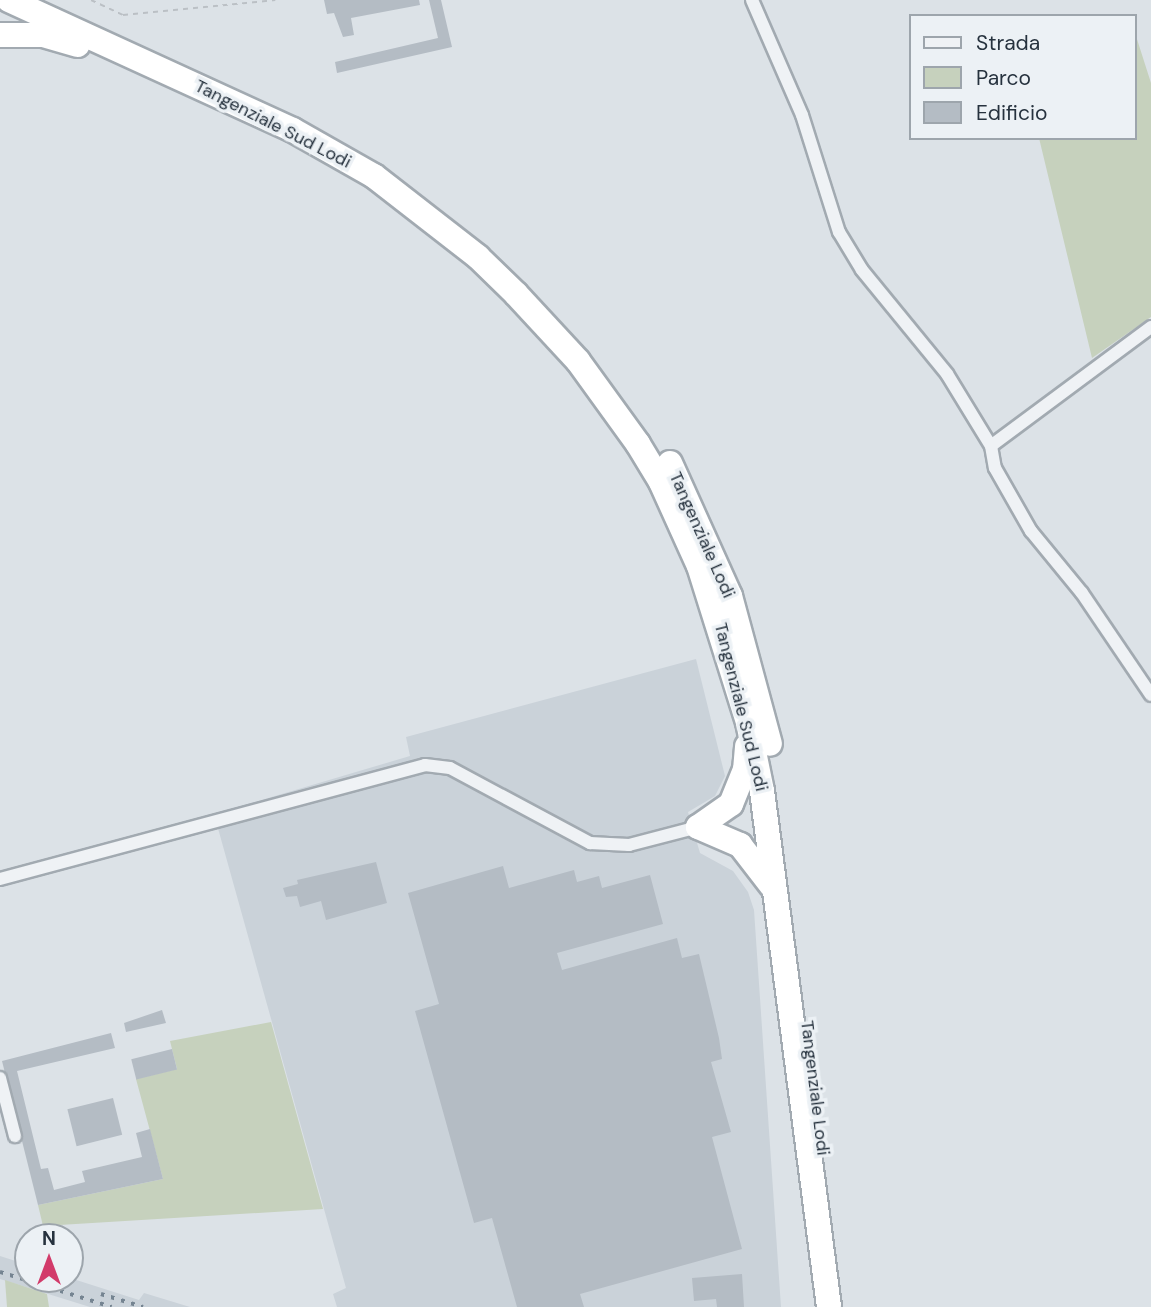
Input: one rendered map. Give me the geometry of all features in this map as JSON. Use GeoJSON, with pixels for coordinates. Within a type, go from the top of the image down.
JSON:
{"type":"FeatureCollection","features":[{"type":"Feature","properties":{"kind":"highway","name":"Tangenziale Sud Lodi"},"geometry":{"type":"LineString","coordinates":[[9,0],[239,104],[331,150],[408,201],[478,257],[578,361],[638,444],[684,528],[720,623],[748,722],[775,892],[829,1307]]}},
{"type":"Feature","properties":{"kind":"highway","name":"Tangenziale Lodi"},"geometry":{"type":"LineString","coordinates":[[46,0],[287,110],[408,181],[497,253],[550,308],[604,369],[669,462],[730,596],[769,741],[843,1307]]}},
{"type":"Feature","properties":{"kind":"highway"},"geometry":{"type":"LineString","coordinates":[[0,35],[58,38],[182,91],[239,104]]}},
{"type":"Feature","properties":{"kind":"highway"},"geometry":{"type":"LineString","coordinates":[[698,827],[731,804],[745,771],[748,722]]}},
{"type":"Feature","properties":{"kind":"highway"},"geometry":{"type":"LineString","coordinates":[[698,827],[740,845],[760,864],[775,892]]}},
{"type":"Feature","properties":{"kind":"street"},"geometry":{"type":"LineString","coordinates":[[752,0],[802,115],[839,232],[862,270],[947,374],[991,446],[995,468],[1031,531],[1082,593],[1151,695]]}},
{"type":"Feature","properties":{"kind":"street"},"geometry":{"type":"LineString","coordinates":[[991,446],[1151,327]]}},
{"type":"Feature","properties":{"kind":"street"},"geometry":{"type":"LineString","coordinates":[[0,879],[425,765],[450,768],[590,843],[629,845],[698,827]]}},
{"type":"Feature","properties":{"kind":"street"},"geometry":{"type":"LineString","coordinates":[[0,1078],[15,1136]]}},
{"type":"Feature","properties":{"kind":"path"},"geometry":{"type":"LineString","coordinates":[[90,0],[122,15],[275,0]]}},
{"type":"Feature","properties":{"kind":"shaded area"},"geometry":{"type":"Polygon","coordinates":[[[696,659],[725,776],[715,796],[688,812],[700,853],[733,871],[748,892],[754,910],[781,1307],[337,1307],[333,1294],[346,1288],[214,814],[410,756],[406,737],[696,659]]]}},
{"type":"Feature","properties":{"kind":"shaded area"},"geometry":{"type":"Polygon","coordinates":[[[0,1256],[14,1260],[14,1283],[0,1279],[0,1256]]]}},
{"type":"Feature","properties":{"kind":"shaded area"},"geometry":{"type":"Polygon","coordinates":[[[84,1282],[139,1300],[144,1293],[190,1307],[90,1307],[45,1293],[84,1293],[84,1282]]]}},
{"type":"Feature","properties":{"kind":"green space"},"geometry":{"type":"Polygon","coordinates":[[[1137,39],[1151,83],[1151,317],[1092,358],[1039,140],[1137,140],[1137,39]]]}},
{"type":"Feature","properties":{"kind":"green space"},"geometry":{"type":"Polygon","coordinates":[[[271,1022],[323,1209],[84,1224],[42,1223],[38,1205],[163,1179],[136,1079],[177,1069],[170,1041],[271,1022]]]}},
{"type":"Feature","properties":{"kind":"green space"},"geometry":{"type":"Polygon","coordinates":[[[5,1280],[14,1283],[14,1293],[47,1294],[49,1307],[7,1307],[5,1280]]]}},
{"type":"Feature","properties":{"kind":"building"},"geometry":{"type":"Polygon","coordinates":[[[324,0],[419,0],[420,5],[351,18],[354,35],[343,37],[334,13],[327,14],[324,0]]]}},
{"type":"Feature","properties":{"kind":"building"},"geometry":{"type":"Polygon","coordinates":[[[429,0],[441,0],[452,47],[337,73],[335,62],[438,38],[429,0]]]}},
{"type":"Feature","properties":{"kind":"building"},"geometry":{"type":"Polygon","coordinates":[[[376,862],[387,903],[326,920],[321,901],[300,907],[297,896],[286,897],[283,888],[298,884],[297,880],[376,862]]]}},
{"type":"Feature","properties":{"kind":"building"},"geometry":{"type":"Polygon","coordinates":[[[503,866],[509,888],[574,870],[577,882],[599,876],[602,888],[650,875],[663,924],[557,953],[562,970],[677,938],[682,958],[699,954],[722,1059],[711,1062],[731,1132],[712,1137],[742,1249],[580,1294],[584,1307],[517,1307],[492,1218],[474,1223],[415,1011],[439,1004],[408,893],[503,866]]]}},
{"type":"Feature","properties":{"kind":"building"},"geometry":{"type":"Polygon","coordinates":[[[162,1010],[166,1023],[126,1032],[124,1023],[162,1010]]]}},
{"type":"Feature","properties":{"kind":"building"},"geometry":{"type":"Polygon","coordinates":[[[111,1033],[115,1048],[17,1071],[41,1169],[48,1168],[54,1190],[85,1182],[82,1171],[142,1157],[136,1133],[150,1129],[163,1179],[38,1205],[2,1061],[111,1033]]]}},
{"type":"Feature","properties":{"kind":"building"},"geometry":{"type":"Polygon","coordinates":[[[172,1049],[177,1069],[136,1080],[131,1059],[172,1049]]]}},
{"type":"Feature","properties":{"kind":"building"},"geometry":{"type":"Polygon","coordinates":[[[113,1098],[122,1135],[77,1146],[67,1109],[113,1098]]]}},
{"type":"Feature","properties":{"kind":"building"},"geometry":{"type":"Polygon","coordinates":[[[742,1274],[744,1307],[717,1307],[716,1299],[694,1301],[692,1278],[742,1274]]]}},
{"type":"Feature","properties":{"kind":"railway"},"geometry":{"type":"LineString","coordinates":[[0,1272],[112,1307]]}},
{"type":"Feature","properties":{"kind":"railway"},"geometry":{"type":"LineString","coordinates":[[101,1294],[143,1307]]}}]}
